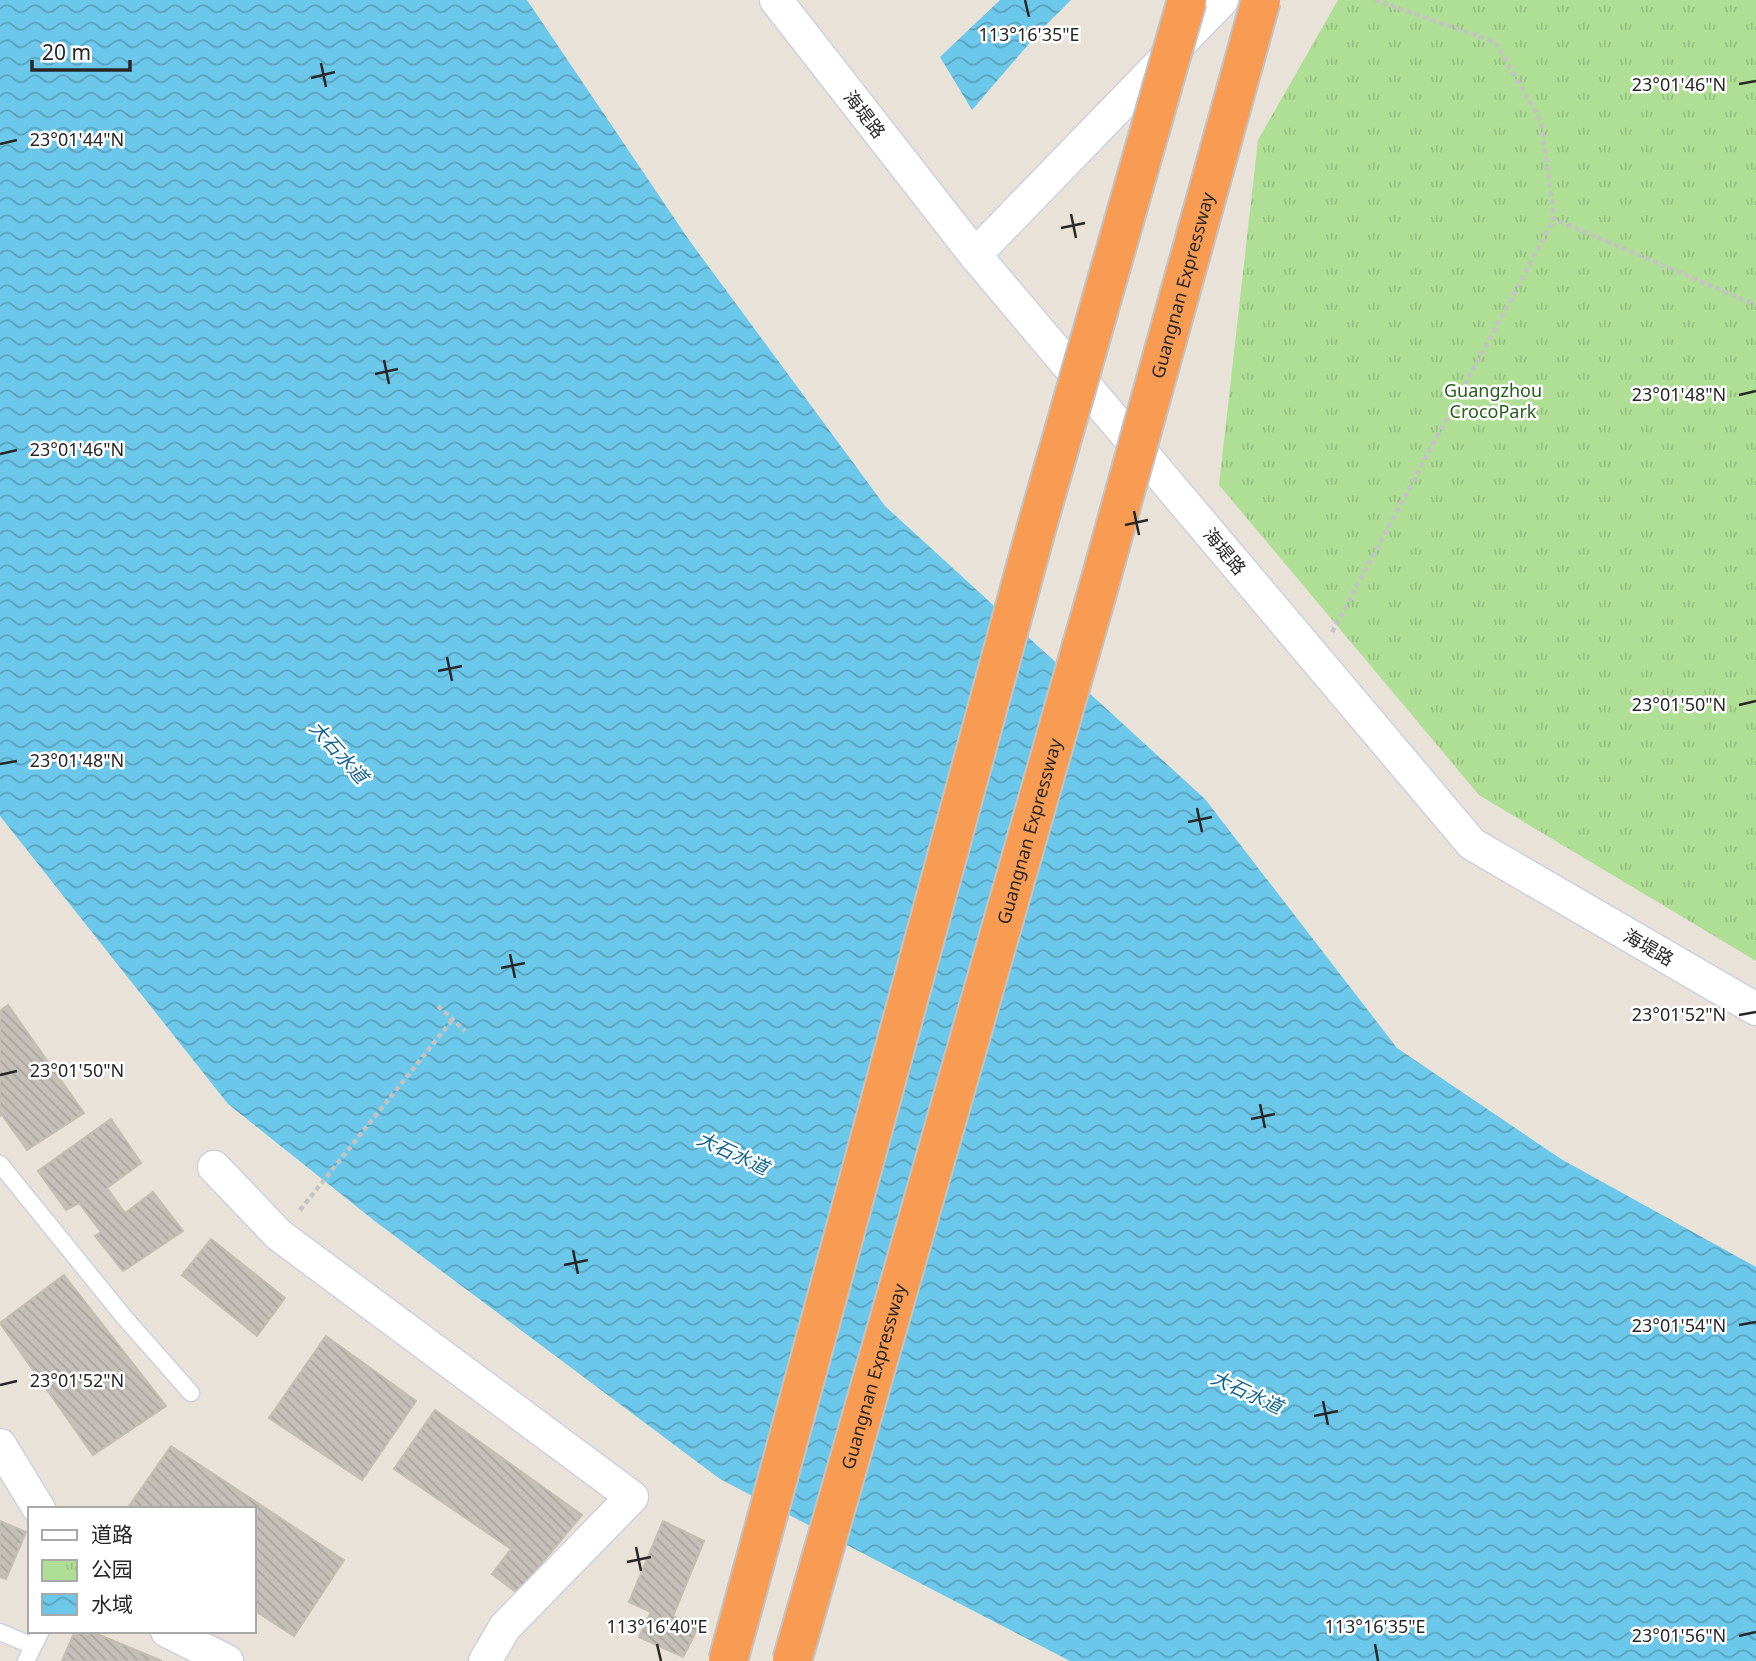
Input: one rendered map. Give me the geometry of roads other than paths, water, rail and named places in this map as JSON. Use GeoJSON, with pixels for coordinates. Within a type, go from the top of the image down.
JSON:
{"type":"FeatureCollection","features":[{"type":"Feature","properties":{"kind":"highway"},"geometry":{"type":"LineString","coordinates":[[728,1661],[1037,526],[1187,0]]}},
{"type":"Feature","properties":{"kind":"highway","name":"Guangnan Expressway"},"geometry":{"type":"LineString","coordinates":[[792,1661],[1093,606],[1261,0]]}},
{"type":"Feature","properties":{"kind":"street","name":"海堤路"},"geometry":{"type":"LineString","coordinates":[[776,0],[975,255],[1472,844],[1756,1009]]}},
{"type":"Feature","properties":{"kind":"street"},"geometry":{"type":"LineString","coordinates":[[975,255],[1222,0]]}},
{"type":"Feature","properties":{"kind":"street"},"geometry":{"type":"LineString","coordinates":[[214,1167],[279,1235],[632,1497],[505,1627],[485,1661]]}},
{"type":"Feature","properties":{"kind":"street"},"geometry":{"type":"LineString","coordinates":[[0,1446],[38,1507]]}},
{"type":"Feature","properties":{"kind":"street"},"geometry":{"type":"LineString","coordinates":[[171,1633],[227,1661]]}},
{"type":"Feature","properties":{"kind":"lane"},"geometry":{"type":"LineString","coordinates":[[0,1164],[124,1317],[191,1393]]}},
{"type":"Feature","properties":{"kind":"lane"},"geometry":{"type":"LineString","coordinates":[[0,1632],[29,1654],[40,1633]]}},
{"type":"Feature","properties":{"kind":"water","name":"大石水道"},"geometry":{"type":"Polygon","coordinates":[[[0,0],[527,0],[689,240],[885,506],[1205,799],[1397,1048],[1561,1159],[1756,1267],[1756,1661],[1070,1661],[720,1479],[376,1222],[228,1104],[0,816],[0,0]]]}},
{"type":"Feature","properties":{"kind":"water"},"geometry":{"type":"Polygon","coordinates":[[[1000,0],[1071,0],[1039,32],[972,110],[940,57],[1000,0]]]}},
{"type":"Feature","properties":{"kind":"park label","name":"Guangzhou CrocoPark"},"geometry":{"type":"Point","coordinates":[1493,400]}}]}
